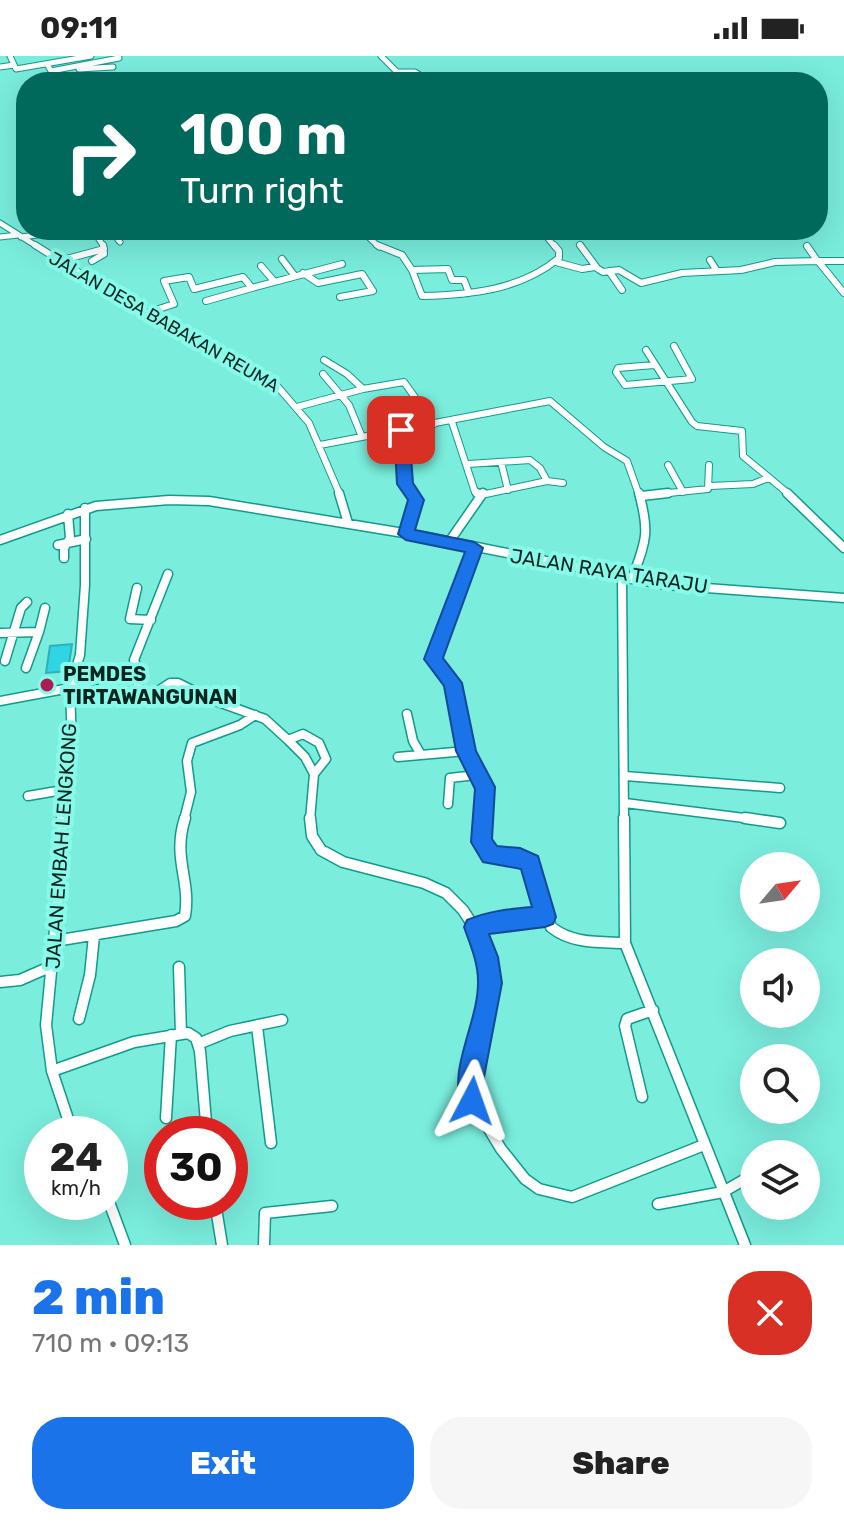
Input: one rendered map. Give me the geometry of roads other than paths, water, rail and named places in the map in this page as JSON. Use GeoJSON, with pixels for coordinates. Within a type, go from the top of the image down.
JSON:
{"type":"FeatureCollection","features":[{"type":"Feature","properties":{"kind":"street"},"geometry":{"type":"LineString","coordinates":[[29,56],[34,66]]}},
{"type":"Feature","properties":{"kind":"street"},"geometry":{"type":"LineString","coordinates":[[48,56],[51,71],[113,67]]}},
{"type":"Feature","properties":{"kind":"street"},"geometry":{"type":"LineString","coordinates":[[0,59],[10,57],[16,69],[91,56]]}},
{"type":"Feature","properties":{"kind":"street"},"geometry":{"type":"LineString","coordinates":[[381,56],[397,72]]}},
{"type":"Feature","properties":{"kind":"street"},"geometry":{"type":"LineString","coordinates":[[78,68],[118,57]]}},
{"type":"Feature","properties":{"kind":"street"},"geometry":{"type":"LineString","coordinates":[[114,72],[118,57]]}},
{"type":"Feature","properties":{"kind":"street"},"geometry":{"type":"LineString","coordinates":[[0,67],[14,65]]}},
{"type":"Feature","properties":{"kind":"street"},"geometry":{"type":"LineString","coordinates":[[77,72],[78,68]]}},
{"type":"Feature","properties":{"kind":"street","name":"JALAN DESA BABAKAN REUMA"},"geometry":{"type":"LineString","coordinates":[[25,240],[143,314],[270,381],[297,407],[320,445],[348,523]]}},
{"type":"Feature","properties":{"kind":"street"},"geometry":{"type":"LineString","coordinates":[[92,261],[104,254],[99,240]]}},
{"type":"Feature","properties":{"kind":"street"},"geometry":{"type":"LineString","coordinates":[[372,240],[379,247],[402,255],[412,270],[422,296],[496,289],[556,262],[582,269],[619,270],[641,283],[682,273],[741,270],[775,262],[844,261]]}},
{"type":"Feature","properties":{"kind":"street"},"geometry":{"type":"LineString","coordinates":[[549,240],[560,253],[556,262]]}},
{"type":"Feature","properties":{"kind":"street"},"geometry":{"type":"LineString","coordinates":[[580,245],[597,268]]}},
{"type":"Feature","properties":{"kind":"street"},"geometry":{"type":"LineString","coordinates":[[807,246],[844,293]]}},
{"type":"Feature","properties":{"kind":"street"},"geometry":{"type":"LineString","coordinates":[[59,261],[104,249]]}},
{"type":"Feature","properties":{"kind":"street"},"geometry":{"type":"LineString","coordinates":[[282,259],[294,275]]}},
{"type":"Feature","properties":{"kind":"street"},"geometry":{"type":"LineString","coordinates":[[710,260],[717,271]]}},
{"type":"Feature","properties":{"kind":"street"},"geometry":{"type":"LineString","coordinates":[[206,301],[273,280],[342,264]]}},
{"type":"Feature","properties":{"kind":"street"},"geometry":{"type":"LineString","coordinates":[[261,266],[273,280]]}},
{"type":"Feature","properties":{"kind":"street"},"geometry":{"type":"LineString","coordinates":[[412,270],[448,269],[452,280],[464,280],[469,293]]}},
{"type":"Feature","properties":{"kind":"street"},"geometry":{"type":"LineString","coordinates":[[609,271],[622,290]]}},
{"type":"Feature","properties":{"kind":"street"},"geometry":{"type":"LineString","coordinates":[[302,273],[318,283],[362,274],[373,291],[340,297]]}},
{"type":"Feature","properties":{"kind":"street"},"geometry":{"type":"LineString","coordinates":[[143,314],[174,304],[164,281],[189,277],[194,289],[241,274],[252,288]]}},
{"type":"Feature","properties":{"kind":"street"},"geometry":{"type":"LineString","coordinates":[[339,279],[349,296]]}},
{"type":"Feature","properties":{"kind":"street"},"geometry":{"type":"LineString","coordinates":[[654,365],[618,368],[616,372],[625,385],[667,384],[693,379],[674,346]]}},
{"type":"Feature","properties":{"kind":"street"},"geometry":{"type":"LineString","coordinates":[[646,350],[694,424],[742,431],[743,456],[812,514],[844,548]]}},
{"type":"Feature","properties":{"kind":"street"},"geometry":{"type":"LineString","coordinates":[[324,360],[347,374],[363,389]]}},
{"type":"Feature","properties":{"kind":"street"},"geometry":{"type":"LineString","coordinates":[[323,374],[342,395],[362,437]]}},
{"type":"Feature","properties":{"kind":"street"},"geometry":{"type":"LineString","coordinates":[[297,407],[363,389],[404,382],[434,424]]}},
{"type":"Feature","properties":{"kind":"street"},"geometry":{"type":"LineString","coordinates":[[320,445],[550,401],[604,447],[627,461],[642,496],[647,537],[627,578],[625,943],[745,1245]]}},
{"type":"Feature","properties":{"kind":"street"},"geometry":{"type":"LineString","coordinates":[[452,422],[475,492],[481,496]]}},
{"type":"Feature","properties":{"kind":"street"},"geometry":{"type":"LineString","coordinates":[[401,430],[405,484],[416,500],[406,534]]}},
{"type":"Feature","properties":{"kind":"street"},"geometry":{"type":"LineString","coordinates":[[468,464],[530,460],[540,468],[547,481]]}},
{"type":"Feature","properties":{"kind":"street"},"geometry":{"type":"LineString","coordinates":[[501,462],[508,490]]}},
{"type":"Feature","properties":{"kind":"street"},"geometry":{"type":"LineString","coordinates":[[668,465],[683,492]]}},
{"type":"Feature","properties":{"kind":"street"},"geometry":{"type":"LineString","coordinates":[[709,465],[710,486]]}},
{"type":"Feature","properties":{"kind":"street"},"geometry":{"type":"LineString","coordinates":[[642,496],[703,491],[710,486],[753,484],[768,478]]}},
{"type":"Feature","properties":{"kind":"street"},"geometry":{"type":"LineString","coordinates":[[449,542],[487,492],[547,481],[563,483]]}},
{"type":"Feature","properties":{"kind":"street","name":"JALAN RAYA TARAJU"},"geometry":{"type":"LineString","coordinates":[[0,540],[85,508],[150,501],[200,501],[348,523],[627,578],[705,588],[844,598]]}},
{"type":"Feature","properties":{"kind":"street","name":"JALAN EMBAH LENGKONG"},"geometry":{"type":"LineString","coordinates":[[67,1116],[52,1071],[46,1036],[55,941],[63,790],[72,746],[71,686],[80,655],[85,508]]}},
{"type":"Feature","properties":{"kind":"street"},"geometry":{"type":"LineString","coordinates":[[64,558],[64,548],[68,542],[68,514]]}},
{"type":"Feature","properties":{"kind":"street"},"geometry":{"type":"LineString","coordinates":[[58,545],[86,539]]}},
{"type":"Feature","properties":{"kind":"street"},"geometry":{"type":"LineString","coordinates":[[474,548],[433,659],[454,688],[466,751],[486,792],[480,827],[485,849],[491,855],[520,857],[530,863],[545,917],[555,932],[573,938],[625,943]]}},
{"type":"Feature","properties":{"kind":"street"},"geometry":{"type":"LineString","coordinates":[[168,574],[134,660],[136,696],[140,700],[175,682],[268,721],[305,757],[314,774],[310,829],[321,850],[343,862],[424,883],[446,893],[475,927],[486,957],[490,983],[472,1077],[472,1101],[501,1149],[525,1179],[539,1189],[572,1197],[704,1145]]}},
{"type":"Feature","properties":{"kind":"street"},"geometry":{"type":"LineString","coordinates":[[137,588],[130,619],[151,620]]}},
{"type":"Feature","properties":{"kind":"street"},"geometry":{"type":"LineString","coordinates":[[5,661],[21,608],[27,602]]}},
{"type":"Feature","properties":{"kind":"street"},"geometry":{"type":"LineString","coordinates":[[26,668],[45,608]]}},
{"type":"Feature","properties":{"kind":"street"},"geometry":{"type":"LineString","coordinates":[[0,633],[39,632]]}},
{"type":"Feature","properties":{"kind":"street"},"geometry":{"type":"LineString","coordinates":[[0,701],[40,696],[126,674],[136,678]]}},
{"type":"Feature","properties":{"kind":"street"},"geometry":{"type":"LineString","coordinates":[[407,714],[413,741],[420,753]]}},
{"type":"Feature","properties":{"kind":"street"},"geometry":{"type":"LineString","coordinates":[[55,941],[176,921],[185,916],[183,871],[178,855],[191,789],[188,750],[192,743],[240,725],[255,715]]}},
{"type":"Feature","properties":{"kind":"street"},"geometry":{"type":"LineString","coordinates":[[288,740],[303,734],[319,743],[326,759],[314,774]]}},
{"type":"Feature","properties":{"kind":"street"},"geometry":{"type":"LineString","coordinates":[[398,757],[466,751]]}},
{"type":"Feature","properties":{"kind":"street"},"geometry":{"type":"LineString","coordinates":[[448,804],[450,778],[476,775]]}},
{"type":"Feature","properties":{"kind":"street"},"geometry":{"type":"LineString","coordinates":[[625,776],[780,788]]}},
{"type":"Feature","properties":{"kind":"street"},"geometry":{"type":"LineString","coordinates":[[28,796],[63,790]]}},
{"type":"Feature","properties":{"kind":"street"},"geometry":{"type":"LineString","coordinates":[[625,803],[780,823]]}},
{"type":"Feature","properties":{"kind":"street"},"geometry":{"type":"LineString","coordinates":[[475,927],[502,920],[545,917]]}},
{"type":"Feature","properties":{"kind":"street"},"geometry":{"type":"LineString","coordinates":[[79,1019],[90,975],[94,936]]}},
{"type":"Feature","properties":{"kind":"street"},"geometry":{"type":"LineString","coordinates":[[0,982],[20,980],[52,966]]}},
{"type":"Feature","properties":{"kind":"street"},"geometry":{"type":"LineString","coordinates":[[166,1116],[176,1034],[179,967]]}},
{"type":"Feature","properties":{"kind":"street"},"geometry":{"type":"LineString","coordinates":[[642,1097],[625,1026],[627,1019],[653,1010]]}},
{"type":"Feature","properties":{"kind":"street"},"geometry":{"type":"LineString","coordinates":[[198,1044],[230,1031],[282,1020]]}},
{"type":"Feature","properties":{"kind":"street"},"geometry":{"type":"LineString","coordinates":[[257,1026],[271,1143]]}},
{"type":"Feature","properties":{"kind":"street"},"geometry":{"type":"LineString","coordinates":[[52,1071],[123,1046],[176,1034],[193,1035],[198,1044],[205,1116]]}},
{"type":"Feature","properties":{"kind":"street"},"geometry":{"type":"LineString","coordinates":[[658,1204],[723,1192],[740,1182]]}},
{"type":"Feature","properties":{"kind":"street"},"geometry":{"type":"LineString","coordinates":[[264,1245],[265,1213],[332,1206]]}},
{"type":"Feature","properties":{"kind":"street"},"geometry":{"type":"LineString","coordinates":[[118,1220],[125,1245]]}},
{"type":"Feature","properties":{"kind":"street"},"geometry":{"type":"LineString","coordinates":[[218,1220],[222,1245]]}},
{"type":"Feature","properties":{"kind":"place","name":"PEMDES TIRTAWANGUNAN"},"geometry":{"type":"Point","coordinates":[47,685]}}]}
